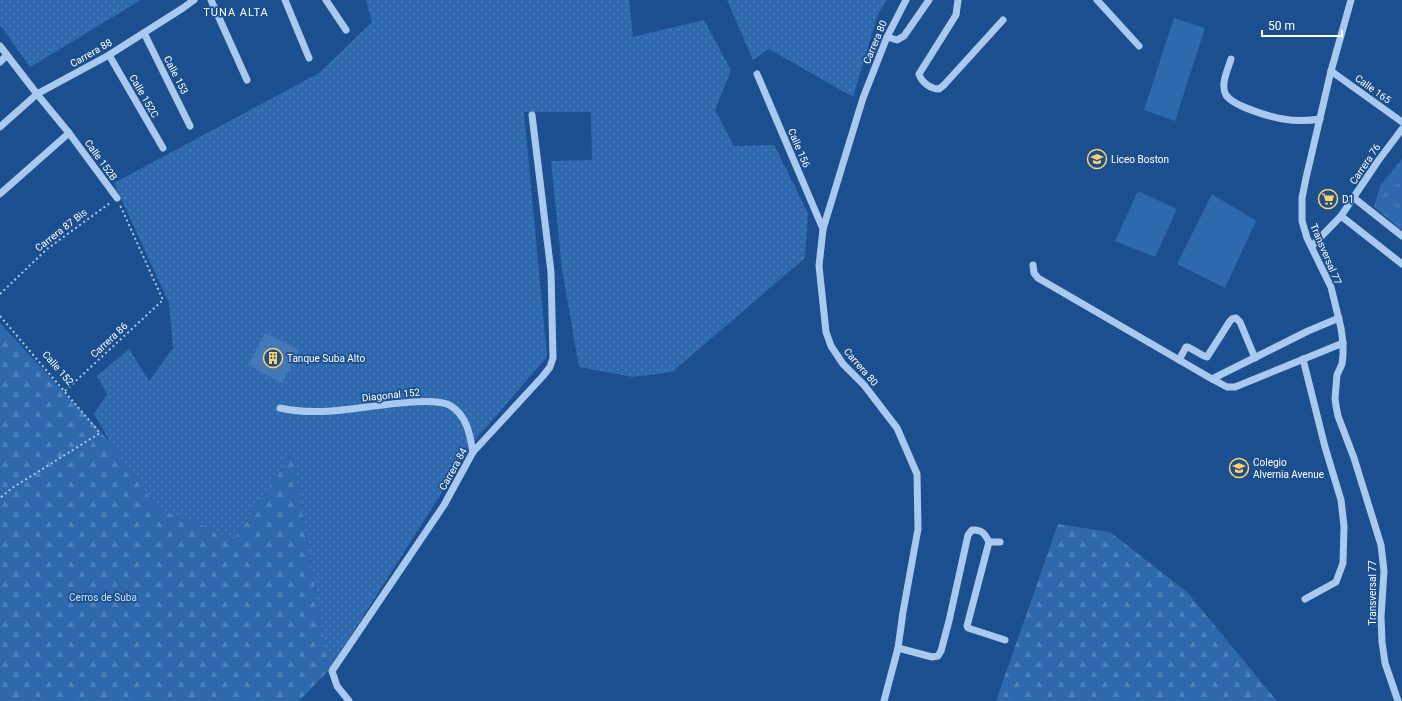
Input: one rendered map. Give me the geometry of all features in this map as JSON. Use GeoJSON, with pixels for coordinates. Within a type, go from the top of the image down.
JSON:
{"type":"FeatureCollection","features":[{"type":"Feature","properties":{"kind":"street","name":"Carrera 88"},"geometry":{"type":"LineString","coordinates":[[0,127],[37,94],[108,55],[194,0]]}},
{"type":"Feature","properties":{"kind":"street"},"geometry":{"type":"LineString","coordinates":[[211,0],[247,80]]}},
{"type":"Feature","properties":{"kind":"street"},"geometry":{"type":"LineString","coordinates":[[285,0],[309,58]]}},
{"type":"Feature","properties":{"kind":"street"},"geometry":{"type":"LineString","coordinates":[[326,0],[346,30]]}},
{"type":"Feature","properties":{"kind":"street","name":"Carrera 80"},"geometry":{"type":"LineString","coordinates":[[884,701],[898,648],[918,529],[917,474],[897,428],[864,385],[843,364],[831,346],[826,332],[819,266],[823,229],[863,98],[887,37],[906,0]]}},
{"type":"Feature","properties":{"kind":"street"},"geometry":{"type":"LineString","coordinates":[[887,37],[896,40],[904,36],[929,0]]}},
{"type":"Feature","properties":{"kind":"street"},"geometry":{"type":"LineString","coordinates":[[958,0],[956,15],[919,74],[921,80],[934,89],[940,90],[1003,20]]}},
{"type":"Feature","properties":{"kind":"street"},"geometry":{"type":"LineString","coordinates":[[1097,0],[1139,46]]}},
{"type":"Feature","properties":{"kind":"street","name":"Transversal 77"},"geometry":{"type":"LineString","coordinates":[[1351,0],[1320,119],[1302,198],[1301,212],[1303,229],[1331,287],[1339,318],[1343,342],[1342,364],[1338,375],[1335,398],[1336,406],[1381,545],[1384,571],[1381,617],[1383,649],[1385,663],[1398,701]]}},
{"type":"Feature","properties":{"kind":"street","name":"Calle 153"},"geometry":{"type":"LineString","coordinates":[[144,33],[190,126]]}},
{"type":"Feature","properties":{"kind":"street","name":"Calle 152B"},"geometry":{"type":"LineString","coordinates":[[0,46],[69,133],[116,198]]}},
{"type":"Feature","properties":{"kind":"street"},"geometry":{"type":"LineString","coordinates":[[0,62],[7,55]]}},
{"type":"Feature","properties":{"kind":"street","name":"Calle 152C"},"geometry":{"type":"LineString","coordinates":[[108,55],[162,148]]}},
{"type":"Feature","properties":{"kind":"street"},"geometry":{"type":"LineString","coordinates":[[1231,59],[1224,84],[1225,94],[1232,102],[1248,109],[1282,119],[1307,121],[1320,119]]}},
{"type":"Feature","properties":{"kind":"street","name":"Calle 165"},"geometry":{"type":"LineString","coordinates":[[1332,71],[1402,122]]}},
{"type":"Feature","properties":{"kind":"street","name":"Calle 156"},"geometry":{"type":"LineString","coordinates":[[757,74],[823,229]]}},
{"type":"Feature","properties":{"kind":"street","name":"Carrera 84"},"geometry":{"type":"LineString","coordinates":[[349,701],[337,686],[332,671],[444,505],[473,452],[550,367],[554,358],[551,272],[532,116]]}},
{"type":"Feature","properties":{"kind":"street","name":"Carrera 76"},"geometry":{"type":"LineString","coordinates":[[1312,246],[1341,216],[1378,161],[1402,129]]}},
{"type":"Feature","properties":{"kind":"street"},"geometry":{"type":"LineString","coordinates":[[0,194],[69,133]]}},
{"type":"Feature","properties":{"kind":"street"},"geometry":{"type":"LineString","coordinates":[[1354,198],[1402,236]]}},
{"type":"Feature","properties":{"kind":"street"},"geometry":{"type":"LineString","coordinates":[[1341,216],[1402,264]]}},
{"type":"Feature","properties":{"kind":"street"},"geometry":{"type":"LineString","coordinates":[[1033,265],[1034,273],[1038,278],[1227,387],[1235,387],[1343,342]]}},
{"type":"Feature","properties":{"kind":"street"},"geometry":{"type":"LineString","coordinates":[[1179,360],[1188,347],[1207,357],[1230,321],[1236,318],[1240,322],[1255,358]]}},
{"type":"Feature","properties":{"kind":"street"},"geometry":{"type":"LineString","coordinates":[[1212,379],[1308,331],[1339,318]]}},
{"type":"Feature","properties":{"kind":"street"},"geometry":{"type":"LineString","coordinates":[[1303,359],[1324,447],[1341,500],[1344,526],[1343,563],[1336,582],[1305,599]]}},
{"type":"Feature","properties":{"kind":"street","name":"Diagonal 152"},"geometry":{"type":"LineString","coordinates":[[280,408],[298,411],[332,411],[425,401],[441,402],[451,406],[460,414],[468,427],[473,452]]}},
{"type":"Feature","properties":{"kind":"street"},"geometry":{"type":"LineString","coordinates":[[898,648],[932,657],[938,656],[941,651],[949,622],[968,535],[972,530],[978,529],[985,534],[989,542],[967,626],[968,628],[1006,640]]}},
{"type":"Feature","properties":{"kind":"street"},"geometry":{"type":"LineString","coordinates":[[989,542],[1000,542]]}},
{"type":"Feature","properties":{"kind":"path","name":"Carrera 87 Bis"},"geometry":{"type":"LineString","coordinates":[[0,294],[47,249],[116,198]]}},
{"type":"Feature","properties":{"kind":"path","name":"Carrera 86"},"geometry":{"type":"LineString","coordinates":[[65,391],[164,300],[116,198]]}},
{"type":"Feature","properties":{"kind":"path","name":"Calle 152"},"geometry":{"type":"LineString","coordinates":[[0,316],[100,433],[12,488],[0,498]]}},
{"type":"Feature","properties":{"kind":"green space"},"geometry":{"type":"Polygon","coordinates":[[[0,0],[141,0],[30,67],[0,25],[0,0]]]}},
{"type":"Feature","properties":{"kind":"green space"},"geometry":{"type":"Polygon","coordinates":[[[366,0],[629,0],[633,37],[704,20],[731,70],[715,110],[734,146],[774,145],[808,213],[805,258],[672,372],[633,377],[579,367],[562,269],[551,161],[592,160],[591,112],[524,112],[547,357],[476,439],[329,670],[292,453],[233,540],[214,530],[158,509],[110,442],[94,414],[107,394],[97,376],[129,349],[149,381],[173,348],[169,303],[114,183],[319,73],[372,22],[366,0]]]}},
{"type":"Feature","properties":{"kind":"green space"},"geometry":{"type":"Polygon","coordinates":[[[727,0],[887,0],[878,14],[853,97],[769,49],[753,60],[727,0]]]}},
{"type":"Feature","properties":{"kind":"green space"},"geometry":{"type":"Polygon","coordinates":[[[1174,18],[1205,28],[1175,121],[1144,110],[1174,18]]]}},
{"type":"Feature","properties":{"kind":"green space"},"geometry":{"type":"Polygon","coordinates":[[[1402,159],[1402,230],[1374,207],[1380,186],[1402,159]]]}},
{"type":"Feature","properties":{"kind":"green space"},"geometry":{"type":"Polygon","coordinates":[[[1138,191],[1177,209],[1155,257],[1115,241],[1138,191]]]}},
{"type":"Feature","properties":{"kind":"green space"},"geometry":{"type":"Polygon","coordinates":[[[1212,194],[1256,221],[1225,288],[1177,264],[1212,194]]]}},
{"type":"Feature","properties":{"kind":"green space","name":"Cerros de Suba"},"geometry":{"type":"Polygon","coordinates":[[[0,323],[110,442],[158,509],[214,530],[233,540],[292,453],[329,670],[299,701],[0,701],[0,323]]]}},
{"type":"Feature","properties":{"kind":"green space"},"geometry":{"type":"Polygon","coordinates":[[[1058,524],[1110,532],[1187,592],[1277,701],[996,701],[1058,524]]]}},
{"type":"Feature","properties":{"kind":"building","name":"Tanque Suba Alto"},"geometry":{"type":"Polygon","coordinates":[[[265,333],[299,350],[282,383],[248,365],[265,333]]]}},
{"type":"Feature","properties":{"kind":"place","name":"Liceo Boston"},"geometry":{"type":"Point","coordinates":[1097,159]}},
{"type":"Feature","properties":{"kind":"place","name":"D1"},"geometry":{"type":"Point","coordinates":[1328,199]}},
{"type":"Feature","properties":{"kind":"place","name":"Tanque Suba Alto"},"geometry":{"type":"Point","coordinates":[273,358]}},
{"type":"Feature","properties":{"kind":"place","name":"Colegio Alvernia Avenue"},"geometry":{"type":"Point","coordinates":[1239,468]}},
{"type":"Feature","properties":{"kind":"district","name":"TUNA ALTA"},"geometry":{"type":"Point","coordinates":[236,12]}}]}
